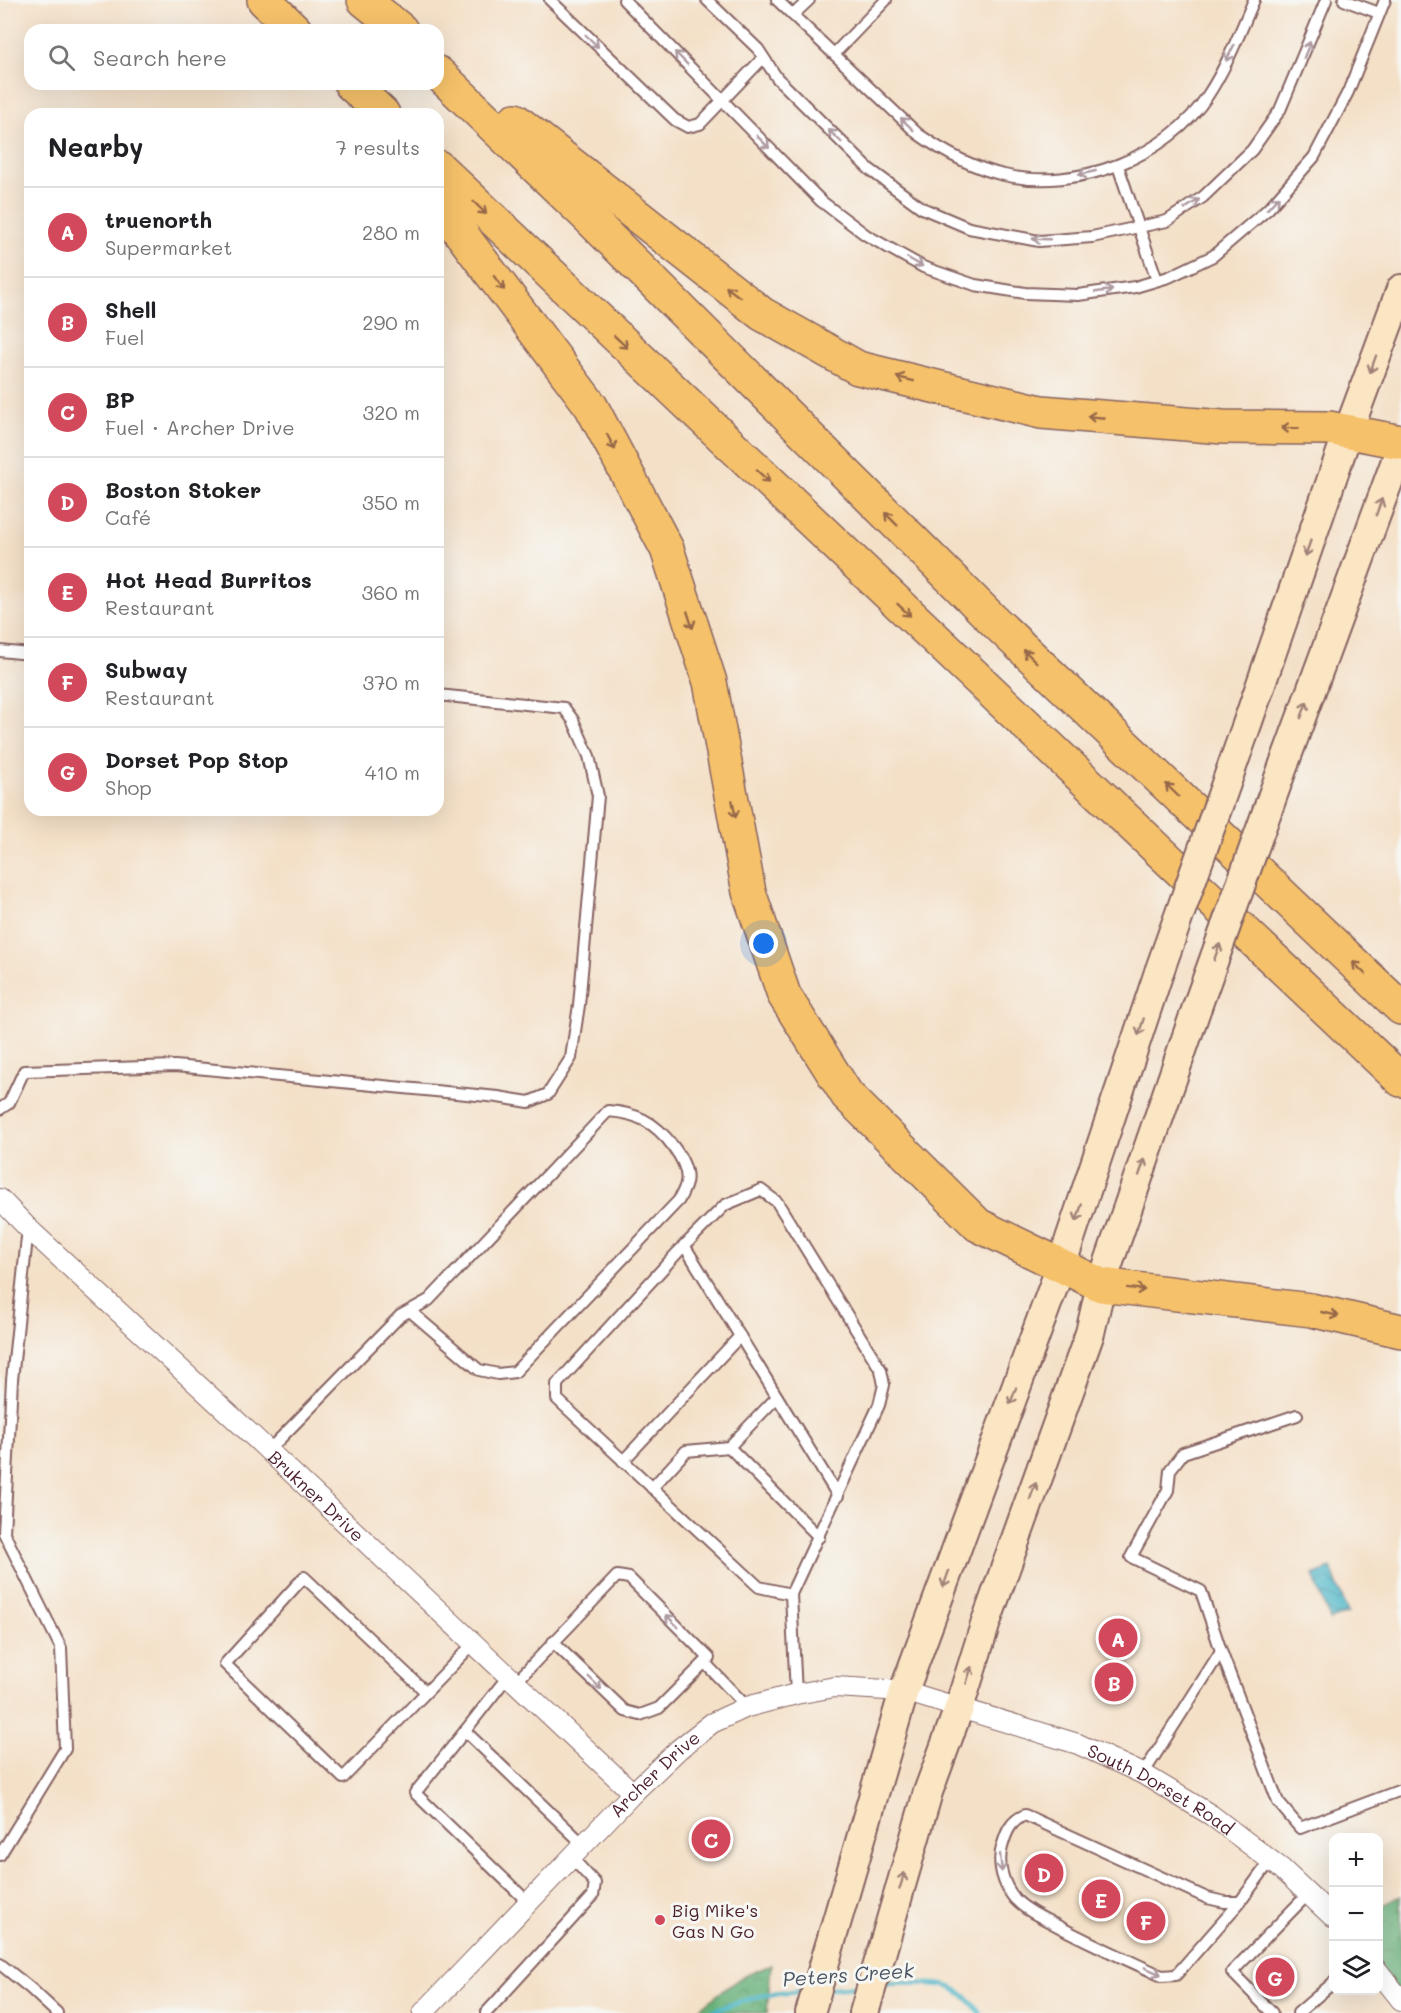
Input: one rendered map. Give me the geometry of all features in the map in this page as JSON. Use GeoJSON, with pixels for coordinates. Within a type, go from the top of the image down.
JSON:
{"type":"FeatureCollection","features":[{"type":"Feature","properties":{"kind":"highway"},"geometry":{"type":"LineString","coordinates":[[264,0],[289,24]]}},
{"type":"Feature","properties":{"kind":"highway"},"geometry":{"type":"LineString","coordinates":[[363,0],[388,24]]}},
{"type":"Feature","properties":{"kind":"highway"},"geometry":{"type":"LineString","coordinates":[[363,0],[393,24]]}},
{"type":"Feature","properties":{"kind":"highway"},"geometry":{"type":"LineString","coordinates":[[444,64],[762,314],[858,368],[1041,412],[1223,427],[1329,428],[1401,442]]}},
{"type":"Feature","properties":{"kind":"highway"},"geometry":{"type":"LineString","coordinates":[[444,79],[598,227],[992,619],[1401,1008]]}},
{"type":"Feature","properties":{"kind":"highway"},"geometry":{"type":"LineString","coordinates":[[347,90],[362,108]]}},
{"type":"Feature","properties":{"kind":"highway"},"geometry":{"type":"LineString","coordinates":[[357,90],[377,108]]}},
{"type":"Feature","properties":{"kind":"highway"},"geometry":{"type":"LineString","coordinates":[[444,173],[1401,1080]]}},
{"type":"Feature","properties":{"kind":"highway"},"geometry":{"type":"LineString","coordinates":[[444,211],[591,406],[667,549],[710,682],[749,892],[783,995],[848,1095],[978,1225],[1101,1285],[1311,1310],[1396,1330]]}},
{"type":"Feature","properties":{"kind":"main road"},"geometry":{"type":"LineString","coordinates":[[810,2013],[904,1691],[1061,1266],[1159,972],[1348,432],[1401,289]]}},
{"type":"Feature","properties":{"kind":"main road"},"geometry":{"type":"LineString","coordinates":[[864,2013],[928,1792],[960,1708],[986,1622],[1090,1333],[1101,1285],[1197,1007],[1401,447]]}},
{"type":"Feature","properties":{"kind":"street","name":"Brukner Drive"},"geometry":{"type":"LineString","coordinates":[[0,1199],[28,1228],[633,1793]]}},
{"type":"Feature","properties":{"kind":"street","name":"Archer Drive"},"geometry":{"type":"LineString","coordinates":[[423,2013],[633,1793],[679,1749],[712,1723],[747,1707],[796,1694],[835,1687],[904,1691],[960,1708]]}},
{"type":"Feature","properties":{"kind":"street","name":"South Dorset Road"},"geometry":{"type":"LineString","coordinates":[[960,1708],[1078,1744],[1143,1774],[1211,1815],[1271,1860],[1329,1913]]}},
{"type":"Feature","properties":{"kind":"street"},"geometry":{"type":"LineString","coordinates":[[1383,1977],[1401,2000]]}},
{"type":"Feature","properties":{"kind":"lane"},"geometry":{"type":"LineString","coordinates":[[550,0],[675,120],[688,127],[700,124],[763,58]]}},
{"type":"Feature","properties":{"kind":"lane"},"geometry":{"type":"LineString","coordinates":[[624,0],[821,201],[866,234],[923,267],[975,285],[1025,293],[1078,295],[1135,287],[1213,256],[1268,209],[1314,158],[1348,92],[1385,0]]}},
{"type":"Feature","properties":{"kind":"lane"},"geometry":{"type":"LineString","coordinates":[[707,0],[758,49],[777,78],[869,169],[922,208],[969,228],[1039,241],[1092,237],[1167,221],[1203,197],[1252,150],[1280,110],[1326,0]]}},
{"type":"Feature","properties":{"kind":"lane"},"geometry":{"type":"LineString","coordinates":[[777,0],[918,134],[945,153],[1004,176],[1032,179],[1063,179],[1118,166],[1156,147],[1193,114],[1208,94],[1236,41],[1254,0]]}},
{"type":"Feature","properties":{"kind":"lane"},"geometry":{"type":"LineString","coordinates":[[793,15],[809,0]]}},
{"type":"Feature","properties":{"kind":"lane"},"geometry":{"type":"LineString","coordinates":[[834,54],[886,0]]}},
{"type":"Feature","properties":{"kind":"lane"},"geometry":{"type":"LineString","coordinates":[[1344,0],[1379,13]]}},
{"type":"Feature","properties":{"kind":"lane"},"geometry":{"type":"LineString","coordinates":[[1118,166],[1157,280]]}},
{"type":"Feature","properties":{"kind":"lane"},"geometry":{"type":"LineString","coordinates":[[0,651],[24,653]]}},
{"type":"Feature","properties":{"kind":"lane"},"geometry":{"type":"LineString","coordinates":[[0,1109],[9,1103],[24,1071],[164,1067],[498,1097],[529,1102],[548,1094],[571,1058],[579,1005],[598,796],[589,756],[573,720],[564,708],[444,696]]}},
{"type":"Feature","properties":{"kind":"lane"},"geometry":{"type":"LineString","coordinates":[[268,1450],[400,1316],[429,1300],[608,1111],[623,1112],[646,1121],[672,1143],[684,1165],[687,1182],[679,1200],[515,1371],[498,1374],[479,1370],[410,1311]]}},
{"type":"Feature","properties":{"kind":"lane"},"geometry":{"type":"LineString","coordinates":[[791,1594],[759,1587],[557,1399],[557,1384],[684,1245],[725,1205],[761,1190],[777,1202],[881,1370],[884,1385],[879,1406],[791,1594],[796,1694]]}},
{"type":"Feature","properties":{"kind":"lane"},"geometry":{"type":"LineString","coordinates":[[0,1855],[65,1749],[62,1648],[4,1533],[2,1520],[12,1380],[28,1228]]}},
{"type":"Feature","properties":{"kind":"lane"},"geometry":{"type":"LineString","coordinates":[[684,1245],[838,1496]]}},
{"type":"Feature","properties":{"kind":"lane"},"geometry":{"type":"LineString","coordinates":[[623,1461],[740,1336]]}},
{"type":"Feature","properties":{"kind":"lane"},"geometry":{"type":"LineString","coordinates":[[652,1488],[686,1451],[729,1448],[777,1397]]}},
{"type":"Feature","properties":{"kind":"lane"},"geometry":{"type":"LineString","coordinates":[[1297,1416],[1183,1453],[1170,1470],[1168,1490],[1131,1557],[1201,1591],[1278,1802],[1300,1828],[1401,1790]]}},
{"type":"Feature","properties":{"kind":"lane"},"geometry":{"type":"LineString","coordinates":[[729,1448],[819,1537]]}},
{"type":"Feature","properties":{"kind":"lane"},"geometry":{"type":"LineString","coordinates":[[529,1903],[415,1793],[465,1731],[512,1679],[553,1642],[617,1576],[629,1578],[709,1658],[659,1708],[640,1715],[625,1711],[553,1642]]}},
{"type":"Feature","properties":{"kind":"lane"},"geometry":{"type":"LineString","coordinates":[[426,1692],[304,1577],[225,1664],[343,1778],[473,1644]]}},
{"type":"Feature","properties":{"kind":"lane"},"geometry":{"type":"LineString","coordinates":[[1143,1774],[1221,1651]]}},
{"type":"Feature","properties":{"kind":"lane"},"geometry":{"type":"LineString","coordinates":[[705,1663],[747,1707]]}},
{"type":"Feature","properties":{"kind":"lane"},"geometry":{"type":"LineString","coordinates":[[465,1731],[578,1851],[595,1883],[593,1896],[486,2013]]}},
{"type":"Feature","properties":{"kind":"lane"},"geometry":{"type":"LineString","coordinates":[[1240,1902],[1225,1902],[1207,1898],[1025,1815],[1016,1819],[1011,1825],[999,1856],[1000,1869],[1015,1899],[1031,1912],[1082,1939],[1162,1976],[1176,1976],[1240,1902],[1271,1860]]}},
{"type":"Feature","properties":{"kind":"lane"},"geometry":{"type":"LineString","coordinates":[[1272,2013],[1232,1972],[1308,1894]]}},
{"type":"Feature","properties":{"kind":"lane"},"geometry":{"type":"LineString","coordinates":[[0,1964],[57,2013]]}},
{"type":"Feature","properties":{"kind":"lane"},"geometry":{"type":"LineString","coordinates":[[1298,2013],[1329,1986]]}},
{"type":"Feature","properties":{"kind":"green space"},"geometry":{"type":"Polygon","coordinates":[[[1401,1896],[1401,2000],[1383,1976],[1383,1905],[1401,1896]]]}},
{"type":"Feature","properties":{"kind":"green space"},"geometry":{"type":"Polygon","coordinates":[[[771,1965],[767,2013],[693,2013],[740,1978],[771,1965]]]}},
{"type":"Feature","properties":{"kind":"water"},"geometry":{"type":"Polygon","coordinates":[[[1331,1568],[1348,1613],[1330,1620],[1313,1575],[1331,1568]]]}},
{"type":"Feature","properties":{"kind":"waterway","name":"Peters Creek"},"geometry":{"type":"LineString","coordinates":[[881,1984],[918,1983],[947,1986],[964,1995],[980,2013]]}},
{"type":"Feature","properties":{"kind":"waterway","name":"Peters Creek"},"geometry":{"type":"LineString","coordinates":[[825,1989],[863,1986]]}},
{"type":"Feature","properties":{"kind":"waterway","name":"Peters Creek"},"geometry":{"type":"LineString","coordinates":[[711,2013],[717,2009],[763,1995],[807,1991]]}},
{"type":"Feature","properties":{"kind":"place","name":"truenorth"},"geometry":{"type":"Point","coordinates":[1118,1638]}},
{"type":"Feature","properties":{"kind":"place","name":"Shell"},"geometry":{"type":"Point","coordinates":[1114,1682]}},
{"type":"Feature","properties":{"kind":"place","name":"BP"},"geometry":{"type":"Point","coordinates":[711,1839]}},
{"type":"Feature","properties":{"kind":"place","name":"Boston Stoker"},"geometry":{"type":"Point","coordinates":[1044,1873]}},
{"type":"Feature","properties":{"kind":"place","name":"Hot Head Burritos"},"geometry":{"type":"Point","coordinates":[1101,1899]}},
{"type":"Feature","properties":{"kind":"place","name":"Big Mike's Gas N Go"},"geometry":{"type":"Point","coordinates":[660,1920]}},
{"type":"Feature","properties":{"kind":"place","name":"Subway"},"geometry":{"type":"Point","coordinates":[1146,1921]}},
{"type":"Feature","properties":{"kind":"place","name":"Dorset Pop Stop"},"geometry":{"type":"Point","coordinates":[1275,1977]}}]}
